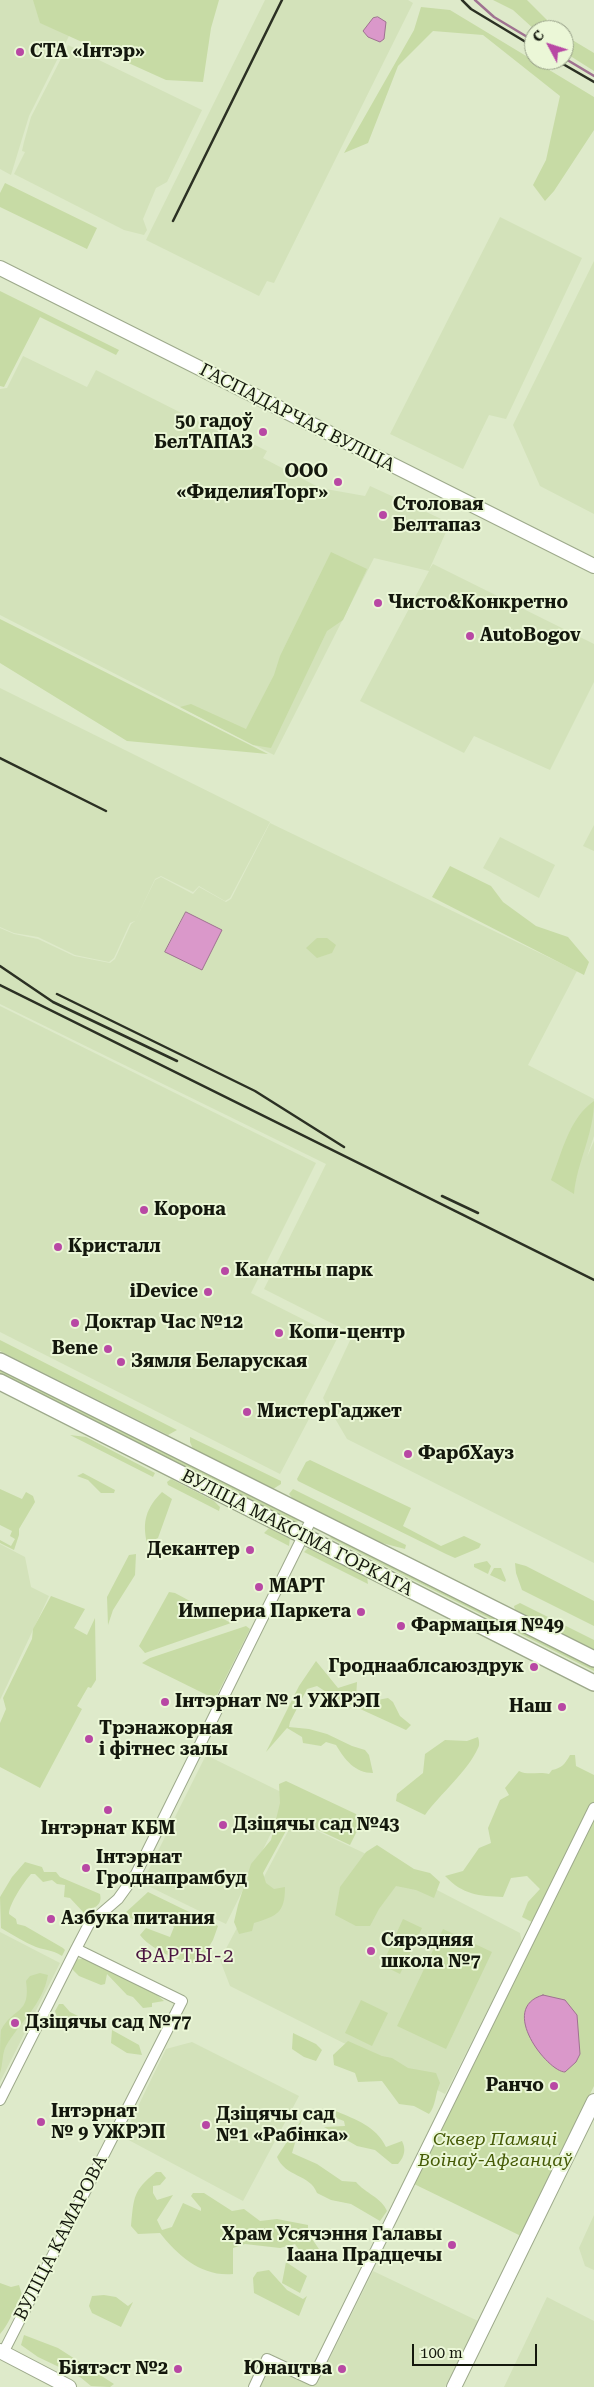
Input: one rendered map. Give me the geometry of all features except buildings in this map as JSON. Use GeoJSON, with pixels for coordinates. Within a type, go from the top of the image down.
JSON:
{"type":"FeatureCollection","features":[{"type":"Feature","properties":{"kind":"main road","name":"ВУЛІЦА МАКСІМА ГОРКАГА"},"geometry":{"type":"LineString","coordinates":[[0,1361],[594,1659]]}},
{"type":"Feature","properties":{"kind":"main road","name":"ВУЛІЦА МАКСІМА ГОРКАГА"},"geometry":{"type":"LineString","coordinates":[[0,1382],[594,1683]]}},
{"type":"Feature","properties":{"kind":"street","name":"ГАСПАДАРЧАЯ ВУЛІЦА"},"geometry":{"type":"LineString","coordinates":[[0,268],[594,566]]}},
{"type":"Feature","properties":{"kind":"street"},"geometry":{"type":"LineString","coordinates":[[0,2100],[89,1924],[118,1899],[136,1874],[312,1518]]}},
{"type":"Feature","properties":{"kind":"street"},"geometry":{"type":"LineString","coordinates":[[254,2387],[268,2359],[312,2380],[594,1808]]}},
{"type":"Feature","properties":{"kind":"street","name":"ВУЛІЦА КАМАРОВА"},"geometry":{"type":"LineString","coordinates":[[1,2352],[182,2001],[76,1949]]}},
{"type":"Feature","properties":{"kind":"street"},"geometry":{"type":"LineString","coordinates":[[454,2387],[594,2101]]}},
{"type":"Feature","properties":{"kind":"street"},"geometry":{"type":"LineString","coordinates":[[1,2352],[69,2387]]}},
{"type":"Feature","properties":{"kind":"shaded area"},"geometry":{"type":"Polygon","coordinates":[[[0,0],[43,0],[71,32],[29,116],[11,175],[0,169],[0,0]]]}},
{"type":"Feature","properties":{"kind":"shaded area"},"geometry":{"type":"Polygon","coordinates":[[[265,0],[408,0],[413,3],[274,283],[267,281],[259,296],[146,240],[265,0]]]}},
{"type":"Feature","properties":{"kind":"shaded area"},"geometry":{"type":"Polygon","coordinates":[[[378,17],[386,22],[384,39],[380,42],[368,37],[363,31],[373,18],[378,17]]]}},
{"type":"Feature","properties":{"kind":"shaded area"},"geometry":{"type":"Polygon","coordinates":[[[68,45],[202,110],[167,182],[156,188],[143,219],[147,230],[144,235],[124,230],[14,174],[25,152],[22,151],[31,117],[68,45]]]}},
{"type":"Feature","properties":{"kind":"shaded area"},"geometry":{"type":"Polygon","coordinates":[[[500,217],[582,258],[506,419],[489,415],[463,469],[390,434],[500,217]]]}},
{"type":"Feature","properties":{"kind":"shaded area"},"geometry":{"type":"Polygon","coordinates":[[[594,261],[594,514],[540,486],[513,425],[594,261]]]}},
{"type":"Feature","properties":{"kind":"shaded area"},"geometry":{"type":"Polygon","coordinates":[[[23,356],[87,387],[96,370],[247,446],[249,442],[267,451],[263,458],[320,488],[365,496],[370,486],[450,523],[429,570],[433,564],[594,644],[594,682],[550,770],[474,736],[464,753],[360,701],[429,571],[374,558],[274,755],[0,615],[0,389],[7,388],[23,356]]]}},
{"type":"Feature","properties":{"kind":"shaded area"},"geometry":{"type":"Polygon","coordinates":[[[0,688],[270,822],[230,898],[225,901],[199,886],[193,892],[161,876],[155,879],[135,921],[130,923],[114,958],[109,962],[75,955],[38,937],[14,933],[0,927],[0,688]]]}},
{"type":"Feature","properties":{"kind":"shaded area"},"geometry":{"type":"Polygon","coordinates":[[[270,823],[577,971],[528,1065],[594,1099],[594,1136],[587,1157],[594,1141],[594,1563],[347,1439],[323,1398],[353,1334],[264,1289],[326,1164],[0,1004],[0,928],[14,934],[38,939],[74,956],[110,963],[115,959],[131,924],[135,921],[155,880],[161,877],[193,894],[199,887],[226,902],[231,899],[270,823]]]}},
{"type":"Feature","properties":{"kind":"shaded area"},"geometry":{"type":"Polygon","coordinates":[[[594,825],[594,851],[583,846],[594,825]]]}},
{"type":"Feature","properties":{"kind":"shaded area"},"geometry":{"type":"Polygon","coordinates":[[[500,837],[555,865],[539,898],[483,868],[500,837]]]}},
{"type":"Feature","properties":{"kind":"shaded area"},"geometry":{"type":"Polygon","coordinates":[[[186,912],[222,930],[202,970],[165,952],[186,912]]]}},
{"type":"Feature","properties":{"kind":"shaded area","name":"Корона"},"geometry":{"type":"Polygon","coordinates":[[[0,1006],[316,1163],[251,1293],[338,1337],[301,1409],[311,1415],[280,1474],[0,1332],[0,1006]]]}},
{"type":"Feature","properties":{"kind":"shaded area"},"geometry":{"type":"Polygon","coordinates":[[[0,1544],[25,1557],[31,1587],[49,1596],[0,1700],[0,1544]]]}},
{"type":"Feature","properties":{"kind":"shaded area","name":"Дзіцячы сад №43"},"geometry":{"type":"Polygon","coordinates":[[[206,1755],[281,1792],[287,1801],[226,1924],[142,1883],[206,1755]]]}},
{"type":"Feature","properties":{"kind":"shaded area","name":"Сярэдняя школа №7"},"geometry":{"type":"Polygon","coordinates":[[[294,1820],[381,1861],[520,1933],[522,1943],[445,2094],[230,1986],[220,1960],[294,1820]]]}},
{"type":"Feature","properties":{"kind":"shaded area","name":"Дзіцячы сад №77"},"geometry":{"type":"Polygon","coordinates":[[[0,1932],[60,1963],[0,2082],[0,1932]]]}},
{"type":"Feature","properties":{"kind":"shaded area"},"geometry":{"type":"Polygon","coordinates":[[[543,1995],[565,2000],[577,2015],[580,2054],[576,2062],[565,2072],[548,2062],[538,2051],[525,2025],[525,2013],[530,2002],[543,1995]]]}},
{"type":"Feature","properties":{"kind":"shaded area","name":"Дзіцячы сад №1 «Рабінка»"},"geometry":{"type":"Polygon","coordinates":[[[192,2042],[299,2096],[243,2201],[123,2137],[166,2049],[192,2042]]]}},
{"type":"Feature","properties":{"kind":"shaded area"},"geometry":{"type":"Polygon","coordinates":[[[594,2215],[594,2270],[585,2266],[579,2248],[594,2215]]]}},
{"type":"Feature","properties":{"kind":"shaded area"},"geometry":{"type":"Polygon","coordinates":[[[373,2271],[478,2321],[445,2387],[259,2387],[270,2363],[317,2384],[373,2271]]]}},
{"type":"Feature","properties":{"kind":"shaded area"},"geometry":{"type":"Polygon","coordinates":[[[547,2297],[594,2321],[594,2387],[504,2387],[547,2297]]]}},
{"type":"Feature","properties":{"kind":"green space"},"geometry":{"type":"Polygon","coordinates":[[[33,0],[219,0],[211,28],[203,82],[166,80],[40,23],[33,0]]]}},
{"type":"Feature","properties":{"kind":"green space"},"geometry":{"type":"Polygon","coordinates":[[[493,0],[527,0],[547,20],[524,20],[513,10],[493,0]]]}},
{"type":"Feature","properties":{"kind":"green space"},"geometry":{"type":"Polygon","coordinates":[[[421,7],[450,10],[524,55],[524,67],[483,35],[433,31],[398,66],[368,143],[344,153],[414,30],[421,7]]]}},
{"type":"Feature","properties":{"kind":"green space"},"geometry":{"type":"Polygon","coordinates":[[[574,41],[594,53],[594,71],[574,58],[574,41]]]}},
{"type":"Feature","properties":{"kind":"green space"},"geometry":{"type":"Polygon","coordinates":[[[527,70],[549,70],[594,97],[594,130],[554,191],[545,201],[533,185],[546,160],[560,96],[527,70]]]}},
{"type":"Feature","properties":{"kind":"green space"},"geometry":{"type":"Polygon","coordinates":[[[5,183],[97,228],[87,249],[0,207],[0,193],[5,183]]]}},
{"type":"Feature","properties":{"kind":"green space"},"geometry":{"type":"Polygon","coordinates":[[[0,291],[119,350],[116,355],[40,317],[4,387],[0,386],[0,291]]]}},
{"type":"Feature","properties":{"kind":"green space"},"geometry":{"type":"Polygon","coordinates":[[[331,552],[367,569],[343,620],[327,631],[271,748],[253,745],[180,707],[191,704],[246,729],[274,675],[280,656],[331,552]]]}},
{"type":"Feature","properties":{"kind":"green space"},"geometry":{"type":"Polygon","coordinates":[[[0,619],[268,754],[127,741],[0,663],[0,619]]]}},
{"type":"Feature","properties":{"kind":"green space"},"geometry":{"type":"Polygon","coordinates":[[[450,866],[491,886],[503,902],[536,926],[568,937],[589,962],[584,975],[432,897],[450,866]]]}},
{"type":"Feature","properties":{"kind":"green space"},"geometry":{"type":"Polygon","coordinates":[[[317,938],[327,938],[336,945],[332,953],[317,958],[306,948],[317,938]]]}},
{"type":"Feature","properties":{"kind":"green space"},"geometry":{"type":"Polygon","coordinates":[[[594,1101],[591,1125],[578,1171],[574,1194],[551,1180],[572,1126],[585,1108],[594,1101]]]}},
{"type":"Feature","properties":{"kind":"green space"},"geometry":{"type":"Polygon","coordinates":[[[0,1340],[177,1430],[168,1435],[0,1351],[0,1340]]]}},
{"type":"Feature","properties":{"kind":"green space"},"geometry":{"type":"Polygon","coordinates":[[[0,1368],[299,1519],[299,1521],[296,1522],[0,1374],[0,1368]]]}},
{"type":"Feature","properties":{"kind":"green space"},"geometry":{"type":"Polygon","coordinates":[[[70,1435],[86,1437],[155,1473],[153,1477],[70,1435]]]}},
{"type":"Feature","properties":{"kind":"green space"},"geometry":{"type":"Polygon","coordinates":[[[190,1437],[281,1481],[281,1484],[273,1489],[193,1449],[190,1437]]]}},
{"type":"Feature","properties":{"kind":"green space"},"geometry":{"type":"Polygon","coordinates":[[[310,1460],[411,1508],[403,1526],[441,1546],[464,1536],[481,1544],[479,1548],[455,1558],[298,1481],[297,1479],[306,1462],[310,1460]]]}},
{"type":"Feature","properties":{"kind":"green space"},"geometry":{"type":"Polygon","coordinates":[[[83,1473],[115,1490],[114,1493],[101,1493],[88,1480],[77,1476],[83,1473]]]}},
{"type":"Feature","properties":{"kind":"green space"},"geometry":{"type":"Polygon","coordinates":[[[171,1479],[214,1501],[220,1507],[219,1511],[168,1485],[167,1482],[171,1479]]]}},
{"type":"Feature","properties":{"kind":"green space"},"geometry":{"type":"Polygon","coordinates":[[[0,1489],[22,1499],[26,1492],[33,1496],[35,1502],[19,1529],[14,1550],[0,1543],[0,1540],[11,1546],[15,1539],[10,1536],[12,1531],[0,1525],[0,1489]]]}},
{"type":"Feature","properties":{"kind":"green space"},"geometry":{"type":"Polygon","coordinates":[[[293,1489],[406,1545],[405,1549],[382,1543],[293,1499],[289,1494],[293,1489]]]}},
{"type":"Feature","properties":{"kind":"green space"},"geometry":{"type":"Polygon","coordinates":[[[162,1492],[172,1499],[158,1538],[147,1543],[145,1522],[152,1504],[162,1492]]]}},
{"type":"Feature","properties":{"kind":"green space"},"geometry":{"type":"Polygon","coordinates":[[[269,1528],[290,1538],[289,1546],[264,1533],[269,1528]]]}},
{"type":"Feature","properties":{"kind":"green space"},"geometry":{"type":"Polygon","coordinates":[[[332,1534],[594,1664],[594,1671],[330,1538],[332,1534]]]}},
{"type":"Feature","properties":{"kind":"green space"},"geometry":{"type":"Polygon","coordinates":[[[308,1548],[367,1577],[368,1584],[304,1552],[308,1548]]]}},
{"type":"Feature","properties":{"kind":"green space"},"geometry":{"type":"Polygon","coordinates":[[[136,1554],[135,1575],[113,1610],[108,1625],[107,1597],[129,1555],[136,1554]]]}},
{"type":"Feature","properties":{"kind":"green space"},"geometry":{"type":"Polygon","coordinates":[[[487,1561],[491,1566],[488,1574],[474,1567],[474,1564],[487,1561]]]}},
{"type":"Feature","properties":{"kind":"green space"},"geometry":{"type":"Polygon","coordinates":[[[515,1563],[526,1566],[594,1601],[594,1626],[522,1590],[516,1573],[515,1563]]]}},
{"type":"Feature","properties":{"kind":"green space"},"geometry":{"type":"Polygon","coordinates":[[[494,1568],[501,1568],[506,1580],[505,1582],[490,1575],[494,1568]]]}},
{"type":"Feature","properties":{"kind":"green space"},"geometry":{"type":"Polygon","coordinates":[[[169,1592],[175,1593],[231,1623],[145,1653],[139,1646],[169,1592]]]}},
{"type":"Feature","properties":{"kind":"green space"},"geometry":{"type":"Polygon","coordinates":[[[51,1596],[85,1609],[74,1628],[87,1635],[95,1618],[96,1680],[91,1688],[88,1687],[77,1706],[82,1709],[40,1788],[0,1767],[0,1723],[6,1709],[3,1698],[32,1639],[33,1629],[51,1596]]]}},
{"type":"Feature","properties":{"kind":"green space"},"geometry":{"type":"Polygon","coordinates":[[[520,1603],[594,1640],[594,1650],[515,1610],[514,1606],[520,1603]]]}},
{"type":"Feature","properties":{"kind":"green space"},"geometry":{"type":"Polygon","coordinates":[[[246,1626],[250,1629],[215,1699],[142,1663],[150,1658],[246,1626]]]}},
{"type":"Feature","properties":{"kind":"green space"},"geometry":{"type":"Polygon","coordinates":[[[316,1661],[338,1688],[357,1682],[356,1698],[367,1702],[388,1698],[393,1702],[400,1716],[411,1725],[406,1730],[334,1697],[317,1686],[307,1689],[289,1727],[309,1729],[327,1734],[365,1750],[369,1755],[373,1773],[361,1771],[351,1765],[336,1745],[326,1742],[321,1746],[303,1743],[302,1737],[287,1728],[266,1752],[299,1686],[316,1661]]]}},
{"type":"Feature","properties":{"kind":"green space"},"geometry":{"type":"Polygon","coordinates":[[[478,1737],[479,1745],[468,1765],[425,1815],[396,1801],[397,1794],[423,1773],[425,1754],[445,1740],[467,1741],[478,1737]]]}},
{"type":"Feature","properties":{"kind":"green space"},"geometry":{"type":"Polygon","coordinates":[[[570,1755],[575,1755],[576,1766],[594,1775],[594,1803],[532,1922],[522,1917],[528,1902],[540,1889],[527,1876],[511,1878],[503,1897],[486,1896],[465,1891],[445,1876],[463,1871],[479,1848],[491,1843],[488,1828],[500,1800],[509,1795],[505,1788],[519,1771],[549,1774],[552,1770],[563,1765],[570,1755]]]}},
{"type":"Feature","properties":{"kind":"green space"},"geometry":{"type":"Polygon","coordinates":[[[286,1781],[356,1814],[360,1825],[350,1845],[293,1818],[263,1873],[266,1883],[274,1889],[285,1887],[285,1896],[281,1908],[269,1918],[254,1923],[252,1931],[239,1934],[234,1922],[238,1905],[251,1864],[271,1840],[280,1803],[279,1784],[286,1781]]]}},
{"type":"Feature","properties":{"kind":"green space","name":"Сквер Памяці Воінаў-Афганцаў"},"geometry":{"type":"Polygon","coordinates":[[[594,1817],[594,2086],[521,2236],[412,2183],[594,1817]]]}},
{"type":"Feature","properties":{"kind":"green space"},"geometry":{"type":"Polygon","coordinates":[[[377,1845],[414,1869],[430,1873],[440,1882],[434,1898],[416,1890],[396,1886],[379,1909],[370,1926],[356,1926],[335,1915],[340,1887],[366,1852],[377,1845]]]}},
{"type":"Feature","properties":{"kind":"green space"},"geometry":{"type":"Polygon","coordinates":[[[25,1862],[42,1867],[44,1872],[56,1872],[60,1877],[100,1894],[99,1904],[84,1913],[70,1898],[64,1897],[65,1885],[57,1884],[52,1880],[43,1882],[35,1874],[31,1874],[17,1893],[9,1914],[16,1919],[17,1924],[25,1926],[63,1948],[65,1950],[62,1956],[32,1945],[1,1928],[0,1897],[12,1877],[25,1862]]]}},
{"type":"Feature","properties":{"kind":"green space"},"geometry":{"type":"Polygon","coordinates":[[[148,1892],[218,1926],[213,1940],[199,1963],[184,1961],[167,1955],[144,1940],[140,1935],[146,1928],[170,1937],[174,1927],[161,1914],[149,1923],[134,1920],[124,1914],[148,1892]]]}},
{"type":"Feature","properties":{"kind":"green space"},"geometry":{"type":"Polygon","coordinates":[[[403,1919],[422,1928],[400,1974],[382,1965],[403,1919]]]}},
{"type":"Feature","properties":{"kind":"green space"},"geometry":{"type":"Polygon","coordinates":[[[443,1929],[492,1952],[446,2049],[397,2026],[443,1929]]]}},
{"type":"Feature","properties":{"kind":"green space"},"geometry":{"type":"Polygon","coordinates":[[[90,1958],[154,1992],[164,2001],[152,2003],[152,2007],[143,2008],[133,1997],[127,1995],[107,1974],[105,1984],[101,1985],[79,1976],[73,1970],[72,1960],[90,1958]]]}},
{"type":"Feature","properties":{"kind":"green space"},"geometry":{"type":"Polygon","coordinates":[[[40,1973],[48,1975],[41,1995],[6,2046],[0,2073],[1,2030],[11,2017],[20,2010],[26,2000],[26,1981],[30,1976],[40,1973]]]}},
{"type":"Feature","properties":{"kind":"green space"},"geometry":{"type":"Polygon","coordinates":[[[361,2000],[388,2013],[372,2046],[345,2033],[361,2000]]]}},
{"type":"Feature","properties":{"kind":"green space"},"geometry":{"type":"Polygon","coordinates":[[[59,2004],[63,2004],[70,2012],[84,2019],[86,2024],[65,2023],[57,2017],[55,2011],[59,2004]]]}},
{"type":"Feature","properties":{"kind":"green space"},"geometry":{"type":"Polygon","coordinates":[[[112,2030],[139,2045],[142,2055],[127,2053],[111,2043],[112,2030]]]}},
{"type":"Feature","properties":{"kind":"green space"},"geometry":{"type":"Polygon","coordinates":[[[293,2033],[316,2044],[322,2050],[316,2061],[304,2057],[292,2049],[293,2033]]]}},
{"type":"Feature","properties":{"kind":"green space"},"geometry":{"type":"Polygon","coordinates":[[[348,2041],[382,2056],[392,2058],[408,2068],[436,2073],[440,2083],[429,2114],[414,2106],[399,2104],[382,2081],[358,2082],[355,2073],[334,2065],[333,2055],[348,2041]]]}},
{"type":"Feature","properties":{"kind":"green space"},"geometry":{"type":"Polygon","coordinates":[[[336,2111],[371,2129],[386,2147],[402,2141],[404,2152],[398,2164],[392,2164],[375,2150],[357,2146],[324,2127],[345,2126],[344,2121],[336,2118],[336,2111]]]}},
{"type":"Feature","properties":{"kind":"green space"},"geometry":{"type":"Polygon","coordinates":[[[302,2119],[292,2153],[317,2164],[342,2181],[356,2182],[385,2206],[387,2211],[380,2221],[351,2204],[331,2200],[317,2193],[309,2182],[281,2164],[277,2157],[302,2119]]]}},
{"type":"Feature","properties":{"kind":"green space"},"geometry":{"type":"Polygon","coordinates":[[[156,2172],[161,2172],[166,2178],[160,2185],[153,2186],[153,2193],[157,2200],[173,2195],[157,2220],[162,2230],[172,2227],[183,2203],[201,2211],[201,2208],[191,2196],[193,2193],[204,2193],[232,2211],[244,2209],[260,2221],[277,2219],[308,2225],[308,2233],[321,2252],[316,2261],[306,2260],[295,2244],[280,2248],[245,2244],[233,2248],[233,2274],[211,2272],[201,2268],[183,2257],[160,2233],[138,2234],[131,2226],[136,2195],[143,2184],[156,2172]]]}},
{"type":"Feature","properties":{"kind":"green space"},"geometry":{"type":"Polygon","coordinates":[[[286,2262],[307,2276],[300,2293],[282,2283],[286,2262]]]}},
{"type":"Feature","properties":{"kind":"green space"},"geometry":{"type":"Polygon","coordinates":[[[269,2270],[287,2290],[303,2299],[307,2296],[299,2316],[254,2293],[253,2278],[257,2272],[269,2270]]]}},
{"type":"Feature","properties":{"kind":"green space"},"geometry":{"type":"Polygon","coordinates":[[[0,2283],[11,2287],[19,2285],[22,2295],[7,2325],[0,2334],[0,2283]]]}},
{"type":"Feature","properties":{"kind":"green space"},"geometry":{"type":"Polygon","coordinates":[[[92,2296],[116,2297],[128,2306],[133,2302],[121,2327],[92,2313],[89,2306],[92,2296]]]}},
{"type":"Feature","properties":{"kind":"green space"},"geometry":{"type":"Polygon","coordinates":[[[24,2335],[58,2348],[114,2384],[110,2387],[91,2386],[80,2377],[38,2357],[21,2345],[24,2335]]]}},
{"type":"Feature","properties":{"kind":"waterway"},"geometry":{"type":"LineString","coordinates":[[475,0],[494,17],[524,35]]}},
{"type":"Feature","properties":{"kind":"waterway"},"geometry":{"type":"LineString","coordinates":[[574,64],[594,76]]}},
{"type":"Feature","properties":{"kind":"railway"},"geometry":{"type":"LineString","coordinates":[[173,221],[282,0]]}},
{"type":"Feature","properties":{"kind":"railway"},"geometry":{"type":"LineString","coordinates":[[462,0],[471,9],[524,41]]}},
{"type":"Feature","properties":{"kind":"railway"},"geometry":{"type":"LineString","coordinates":[[573,70],[594,82]]}},
{"type":"Feature","properties":{"kind":"railway"},"geometry":{"type":"LineString","coordinates":[[0,758],[106,811]]}},
{"type":"Feature","properties":{"kind":"railway"},"geometry":{"type":"LineString","coordinates":[[0,966],[53,1002],[177,1061]]}},
{"type":"Feature","properties":{"kind":"railway"},"geometry":{"type":"LineString","coordinates":[[0,985],[594,1280]]}},
{"type":"Feature","properties":{"kind":"railway"},"geometry":{"type":"LineString","coordinates":[[57,994],[255,1091],[344,1147]]}},
{"type":"Feature","properties":{"kind":"railway"},"geometry":{"type":"LineString","coordinates":[[442,1196],[478,1213]]}},
{"type":"Feature","properties":{"kind":"place","name":"СТА «Інтэр»"},"geometry":{"type":"Point","coordinates":[20,52]}},
{"type":"Feature","properties":{"kind":"place","name":"50 гадоў БелТАПАЗ"},"geometry":{"type":"Point","coordinates":[263,432]}},
{"type":"Feature","properties":{"kind":"place","name":"ООО «ФиделияТорг»"},"geometry":{"type":"Point","coordinates":[338,482]}},
{"type":"Feature","properties":{"kind":"place","name":"Столовая Белтапаз"},"geometry":{"type":"Point","coordinates":[383,515]}},
{"type":"Feature","properties":{"kind":"place","name":"Чисто&Конкретно"},"geometry":{"type":"Point","coordinates":[378,603]}},
{"type":"Feature","properties":{"kind":"place","name":"AutoBogov"},"geometry":{"type":"Point","coordinates":[470,636]}},
{"type":"Feature","properties":{"kind":"place","name":"Корона"},"geometry":{"type":"Point","coordinates":[144,1210]}},
{"type":"Feature","properties":{"kind":"place","name":"Кристалл"},"geometry":{"type":"Point","coordinates":[58,1247]}},
{"type":"Feature","properties":{"kind":"place","name":"Канатны парк"},"geometry":{"type":"Point","coordinates":[225,1271]}},
{"type":"Feature","properties":{"kind":"place","name":"iDevice"},"geometry":{"type":"Point","coordinates":[208,1292]}},
{"type":"Feature","properties":{"kind":"place","name":"Доктар Час №12"},"geometry":{"type":"Point","coordinates":[75,1323]}},
{"type":"Feature","properties":{"kind":"place","name":"Копи-центр"},"geometry":{"type":"Point","coordinates":[279,1333]}},
{"type":"Feature","properties":{"kind":"place","name":"Bene"},"geometry":{"type":"Point","coordinates":[108,1349]}},
{"type":"Feature","properties":{"kind":"place","name":"Зямля Беларуская"},"geometry":{"type":"Point","coordinates":[121,1362]}},
{"type":"Feature","properties":{"kind":"place","name":"МистерГаджет"},"geometry":{"type":"Point","coordinates":[247,1412]}},
{"type":"Feature","properties":{"kind":"place","name":"ФарбХауз"},"geometry":{"type":"Point","coordinates":[408,1454]}},
{"type":"Feature","properties":{"kind":"place","name":"Декантер"},"geometry":{"type":"Point","coordinates":[250,1550]}},
{"type":"Feature","properties":{"kind":"place","name":"МАРТ"},"geometry":{"type":"Point","coordinates":[259,1587]}},
{"type":"Feature","properties":{"kind":"place","name":"Империа Паркета"},"geometry":{"type":"Point","coordinates":[361,1612]}},
{"type":"Feature","properties":{"kind":"place","name":"Фармацыя №49"},"geometry":{"type":"Point","coordinates":[401,1626]}},
{"type":"Feature","properties":{"kind":"place","name":"Гроднааблсаюздрук"},"geometry":{"type":"Point","coordinates":[534,1667]}},
{"type":"Feature","properties":{"kind":"place","name":"Інтэрнат № 1 УЖРЭП"},"geometry":{"type":"Point","coordinates":[165,1702]}},
{"type":"Feature","properties":{"kind":"place","name":"Наш"},"geometry":{"type":"Point","coordinates":[562,1707]}},
{"type":"Feature","properties":{"kind":"place","name":"Трэнажорная і фітнес залы"},"geometry":{"type":"Point","coordinates":[89,1739]}},
{"type":"Feature","properties":{"kind":"place","name":"Інтэрнат КБМ"},"geometry":{"type":"Point","coordinates":[108,1810]}},
{"type":"Feature","properties":{"kind":"place","name":"Дзіцячы сад №43"},"geometry":{"type":"Point","coordinates":[223,1825]}},
{"type":"Feature","properties":{"kind":"place","name":"Інтэрнат Гроднапрамбуд"},"geometry":{"type":"Point","coordinates":[86,1868]}},
{"type":"Feature","properties":{"kind":"place","name":"Азбука питания"},"geometry":{"type":"Point","coordinates":[51,1919]}},
{"type":"Feature","properties":{"kind":"place","name":"Сярэдняя школа №7"},"geometry":{"type":"Point","coordinates":[371,1951]}},
{"type":"Feature","properties":{"kind":"place","name":"Дзіцячы сад №77"},"geometry":{"type":"Point","coordinates":[15,2023]}},
{"type":"Feature","properties":{"kind":"place","name":"Ранчо"},"geometry":{"type":"Point","coordinates":[554,2086]}},
{"type":"Feature","properties":{"kind":"place","name":"Інтэрнат № 9 УЖРЭП"},"geometry":{"type":"Point","coordinates":[41,2122]}},
{"type":"Feature","properties":{"kind":"place","name":"Дзіцячы сад №1 «Рабінка»"},"geometry":{"type":"Point","coordinates":[206,2125]}},
{"type":"Feature","properties":{"kind":"place","name":"Храм Усячэння Галавы Іаана Прадцечы"},"geometry":{"type":"Point","coordinates":[452,2245]}},
{"type":"Feature","properties":{"kind":"place","name":"Біятэст №2"},"geometry":{"type":"Point","coordinates":[178,2369]}},
{"type":"Feature","properties":{"kind":"place","name":"Юнацтва"},"geometry":{"type":"Point","coordinates":[342,2369]}},
{"type":"Feature","properties":{"kind":"district","name":"ФАРТЫ-2"},"geometry":{"type":"Point","coordinates":[185,1956]}}]}
